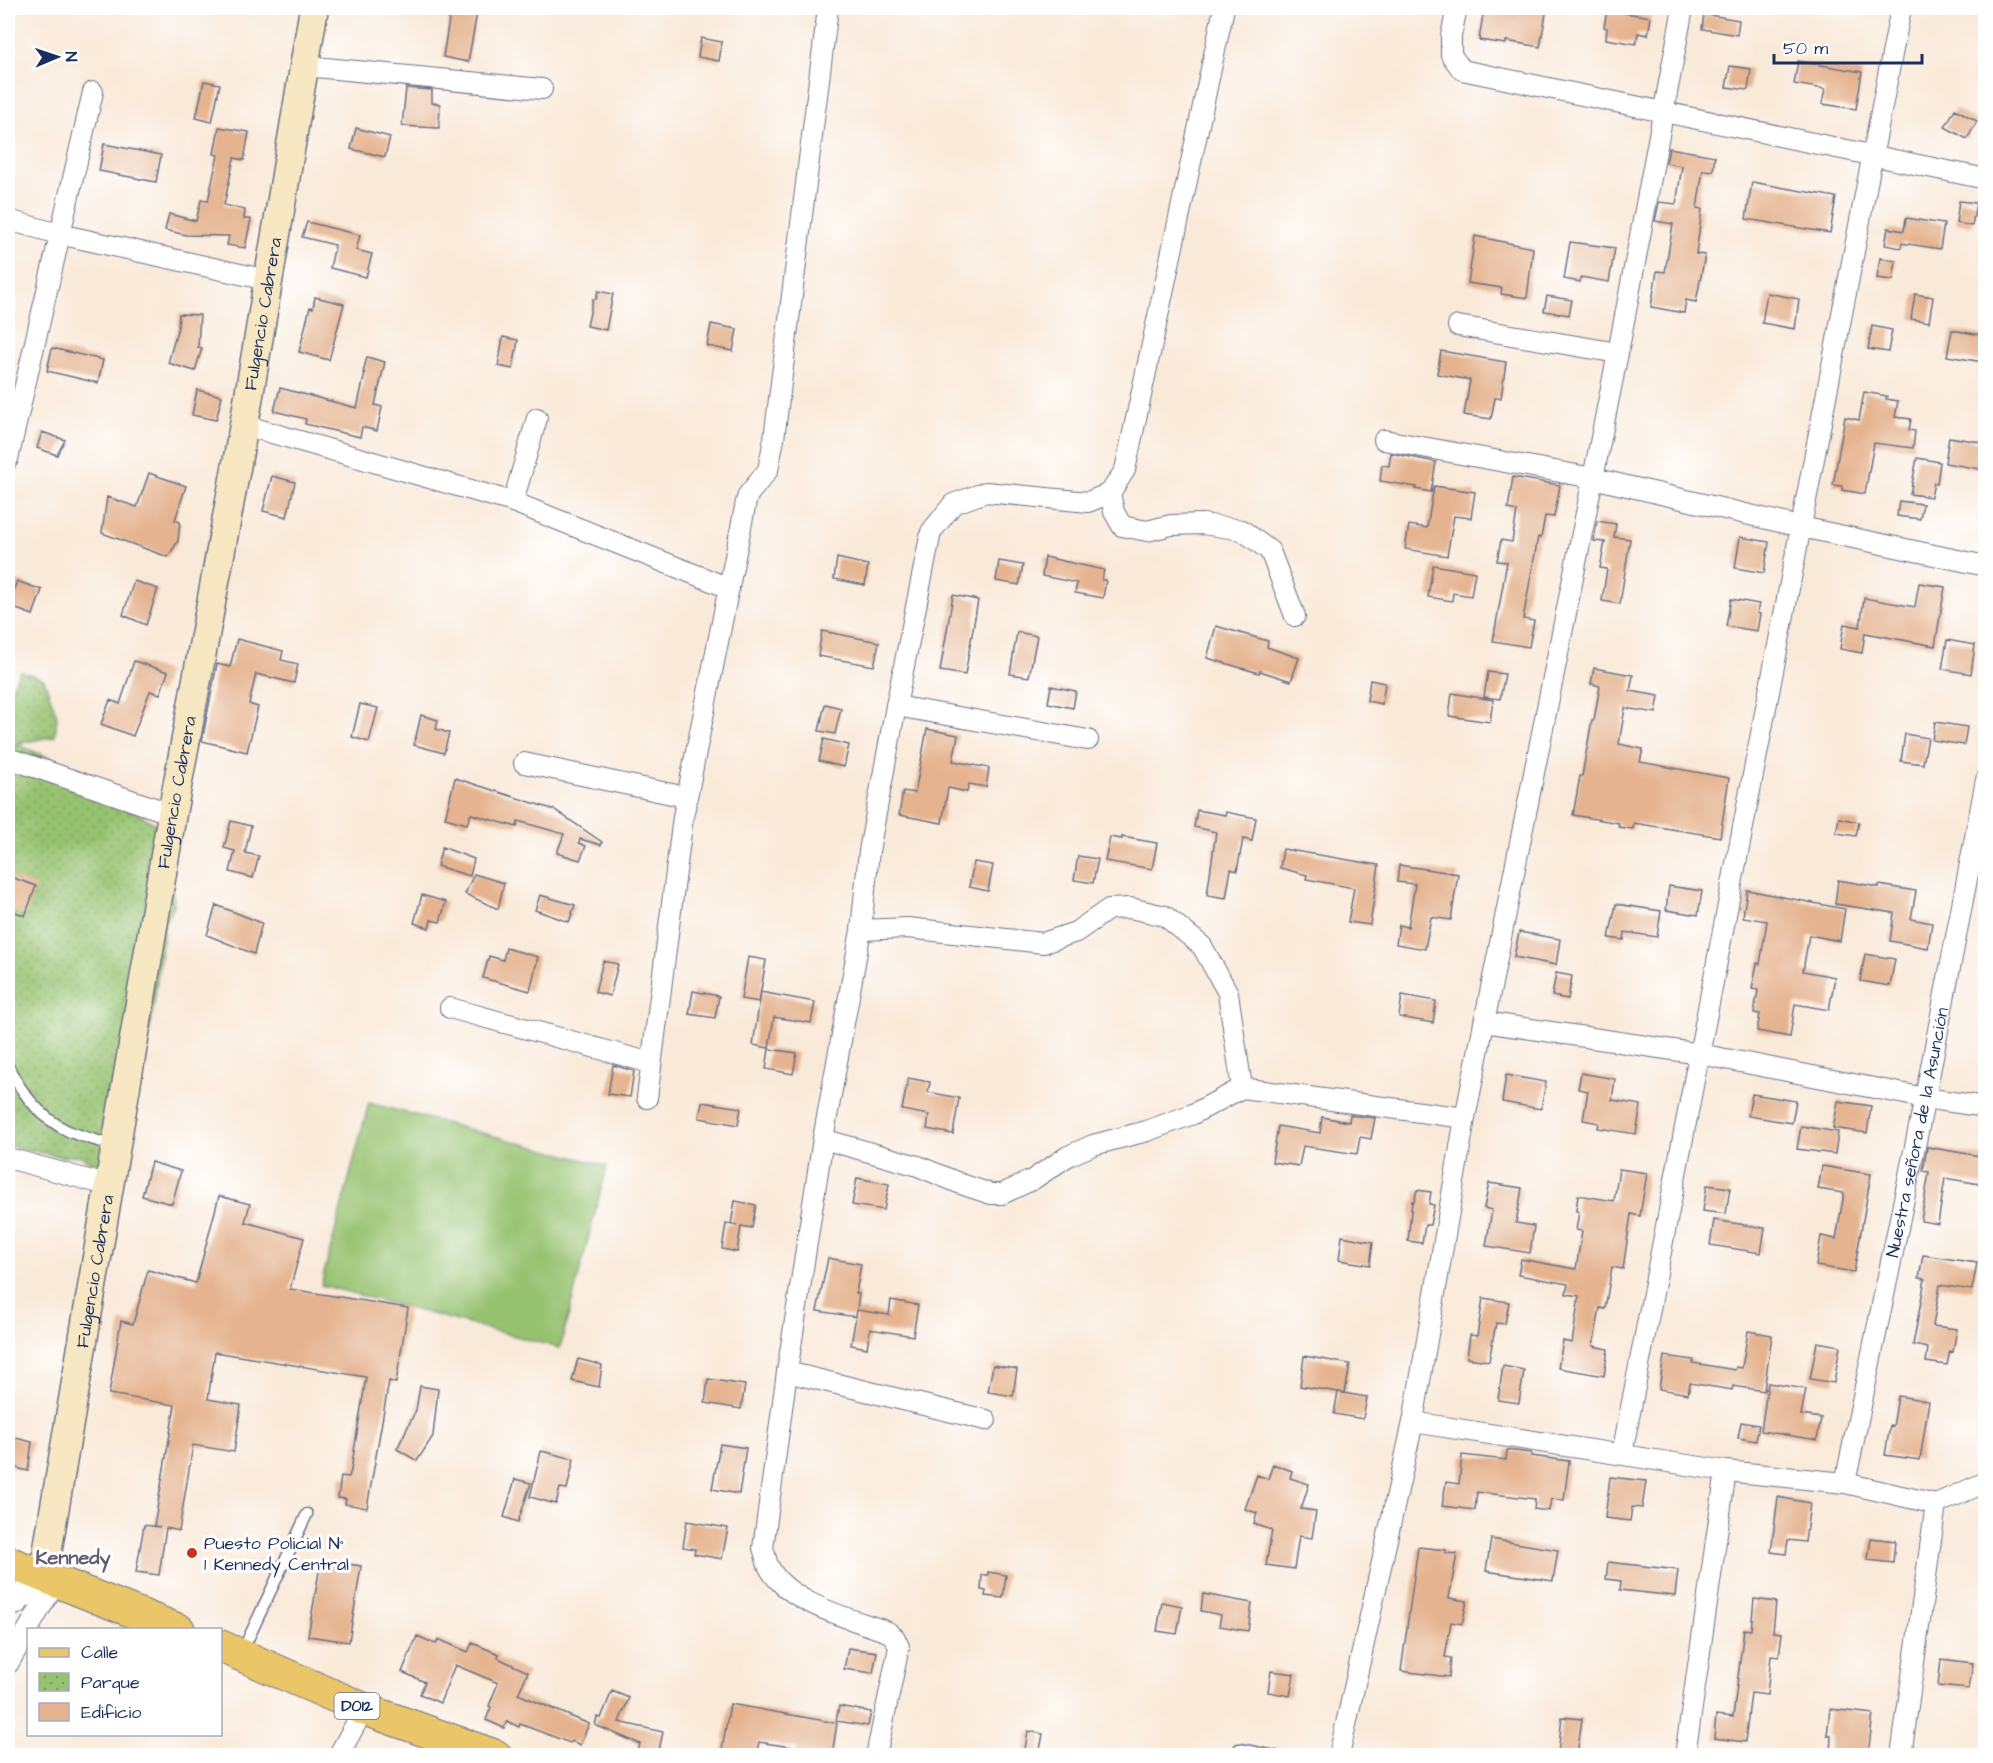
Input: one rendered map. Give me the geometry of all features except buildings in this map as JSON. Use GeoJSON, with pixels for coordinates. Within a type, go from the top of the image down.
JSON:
{"type":"FeatureCollection","features":[{"type":"Feature","properties":{"kind":"main road","name":"Fulgencio Cabrera"},"geometry":{"type":"LineString","coordinates":[[50,1579],[110,1186],[172,814],[244,425],[314,8]]}},
{"type":"Feature","properties":{"kind":"main road"},"geometry":{"type":"LineString","coordinates":[[8,1562],[176,1628]]}},
{"type":"Feature","properties":{"kind":"main road","name":"D012"},"geometry":{"type":"LineString","coordinates":[[231,1650],[364,1709],[496,1755]]}},
{"type":"Feature","properties":{"kind":"street"},"geometry":{"type":"LineString","coordinates":[[647,1098],[686,797],[746,502],[748,495],[768,470],[774,439],[828,8]]}},
{"type":"Feature","properties":{"kind":"street"},"geometry":{"type":"LineString","coordinates":[[876,1755],[899,1647],[895,1638],[888,1632],[831,1611],[795,1594],[768,1566],[763,1548],[822,1139],[861,930],[869,851],[896,706],[931,532],[953,504],[986,492],[1088,502],[1110,493],[1125,470],[1224,8]]}},
{"type":"Feature","properties":{"kind":"street"},"geometry":{"type":"LineString","coordinates":[[1457,8],[1451,36],[1451,55],[1462,70],[1986,179]]}},
{"type":"Feature","properties":{"kind":"street"},"geometry":{"type":"LineString","coordinates":[[1339,1755],[1413,1422],[1465,1118],[1618,353],[1683,8]]}},
{"type":"Feature","properties":{"kind":"street"},"geometry":{"type":"LineString","coordinates":[[1622,1454],[1901,8]]}},
{"type":"Feature","properties":{"kind":"street"},"geometry":{"type":"LineString","coordinates":[[305,66],[542,89]]}},
{"type":"Feature","properties":{"kind":"street"},"geometry":{"type":"LineString","coordinates":[[8,459],[93,92]]}},
{"type":"Feature","properties":{"kind":"street"},"geometry":{"type":"LineString","coordinates":[[8,220],[59,234],[268,280]]}},
{"type":"Feature","properties":{"kind":"street"},"geometry":{"type":"LineString","coordinates":[[1458,326],[1618,353]]}},
{"type":"Feature","properties":{"kind":"street"},"geometry":{"type":"LineString","coordinates":[[513,501],[537,418]]}},
{"type":"Feature","properties":{"kind":"street"},"geometry":{"type":"LineString","coordinates":[[244,425],[513,501],[729,588]]}},
{"type":"Feature","properties":{"kind":"street"},"geometry":{"type":"LineString","coordinates":[[1383,440],[1593,478],[1801,527],[1986,566]]}},
{"type":"Feature","properties":{"kind":"street"},"geometry":{"type":"LineString","coordinates":[[1110,493],[1114,512],[1122,526],[1147,531],[1171,525],[1203,524],[1242,530],[1270,551],[1295,616]]}},
{"type":"Feature","properties":{"kind":"street"},"geometry":{"type":"LineString","coordinates":[[896,706],[1088,740]]}},
{"type":"Feature","properties":{"kind":"street"},"geometry":{"type":"LineString","coordinates":[[8,758],[172,814]]}},
{"type":"Feature","properties":{"kind":"street"},"geometry":{"type":"LineString","coordinates":[[524,762],[686,797]]}},
{"type":"Feature","properties":{"kind":"street","name":"Nuestra señora de la Asunción"},"geometry":{"type":"LineString","coordinates":[[1845,1484],[1925,1098],[1986,780]]}},
{"type":"Feature","properties":{"kind":"street"},"geometry":{"type":"LineString","coordinates":[[861,930],[908,928],[1043,943],[1076,932],[1109,909],[1130,908],[1165,916],[1202,946],[1228,993],[1242,1088]]}},
{"type":"Feature","properties":{"kind":"street"},"geometry":{"type":"LineString","coordinates":[[450,1008],[651,1063]]}},
{"type":"Feature","properties":{"kind":"street"},"geometry":{"type":"LineString","coordinates":[[1484,1022],[1700,1054],[1925,1098],[1986,1107]]}},
{"type":"Feature","properties":{"kind":"street"},"geometry":{"type":"LineString","coordinates":[[822,1139],[918,1166],[991,1194],[1002,1194],[1032,1180],[1068,1156],[1093,1145],[1147,1131],[1183,1117],[1242,1088],[1465,1118]]}},
{"type":"Feature","properties":{"kind":"street"},"geometry":{"type":"LineString","coordinates":[[8,1158],[110,1186]]}},
{"type":"Feature","properties":{"kind":"street"},"geometry":{"type":"LineString","coordinates":[[787,1372],[986,1420]]}},
{"type":"Feature","properties":{"kind":"street"},"geometry":{"type":"LineString","coordinates":[[1413,1422],[1726,1471],[1845,1484],[1936,1504],[1986,1482]]}},
{"type":"Feature","properties":{"kind":"street"},"geometry":{"type":"LineString","coordinates":[[1685,1755],[1726,1471]]}},
{"type":"Feature","properties":{"kind":"street"},"geometry":{"type":"LineString","coordinates":[[1901,1755],[1936,1504]]}},
{"type":"Feature","properties":{"kind":"street"},"geometry":{"type":"LineString","coordinates":[[8,1604],[50,1579]]}},
{"type":"Feature","properties":{"kind":"street"},"geometry":{"type":"LineString","coordinates":[[8,1664],[50,1579]]}},
{"type":"Feature","properties":{"kind":"street"},"geometry":{"type":"LineString","coordinates":[[338,1755],[364,1709]]}},
{"type":"Feature","properties":{"kind":"lane"},"geometry":{"type":"LineString","coordinates":[[8,1066],[18,1085],[40,1111],[67,1130],[117,1147]]}},
{"type":"Feature","properties":{"kind":"lane"},"geometry":{"type":"LineString","coordinates":[[231,1650],[307,1514]]}},
{"type":"Feature","properties":{"kind":"lane"},"geometry":{"type":"LineString","coordinates":[[1239,1749],[1275,1755]]}},
{"type":"Feature","properties":{"kind":"green space"},"geometry":{"type":"Polygon","coordinates":[[[20,671],[44,679],[57,716],[55,736],[15,744],[95,776],[102,799],[137,813],[162,828],[162,847],[149,855],[146,863],[172,882],[174,906],[165,921],[144,1072],[138,1081],[105,1164],[91,1163],[79,1155],[62,1157],[8,1146],[8,696],[20,671]]]}},
{"type":"Feature","properties":{"kind":"green space"},"geometry":{"type":"Polygon","coordinates":[[[369,1103],[607,1166],[560,1348],[321,1285],[369,1103]]]}},
{"type":"Feature","properties":{"kind":"place","name":"Puesto Policial N° 1 Kennedy Central"},"geometry":{"type":"Point","coordinates":[192,1553]}},
{"type":"Feature","properties":{"kind":"district","name":"Kennedy"},"geometry":{"type":"Point","coordinates":[73,1558]}}]}
